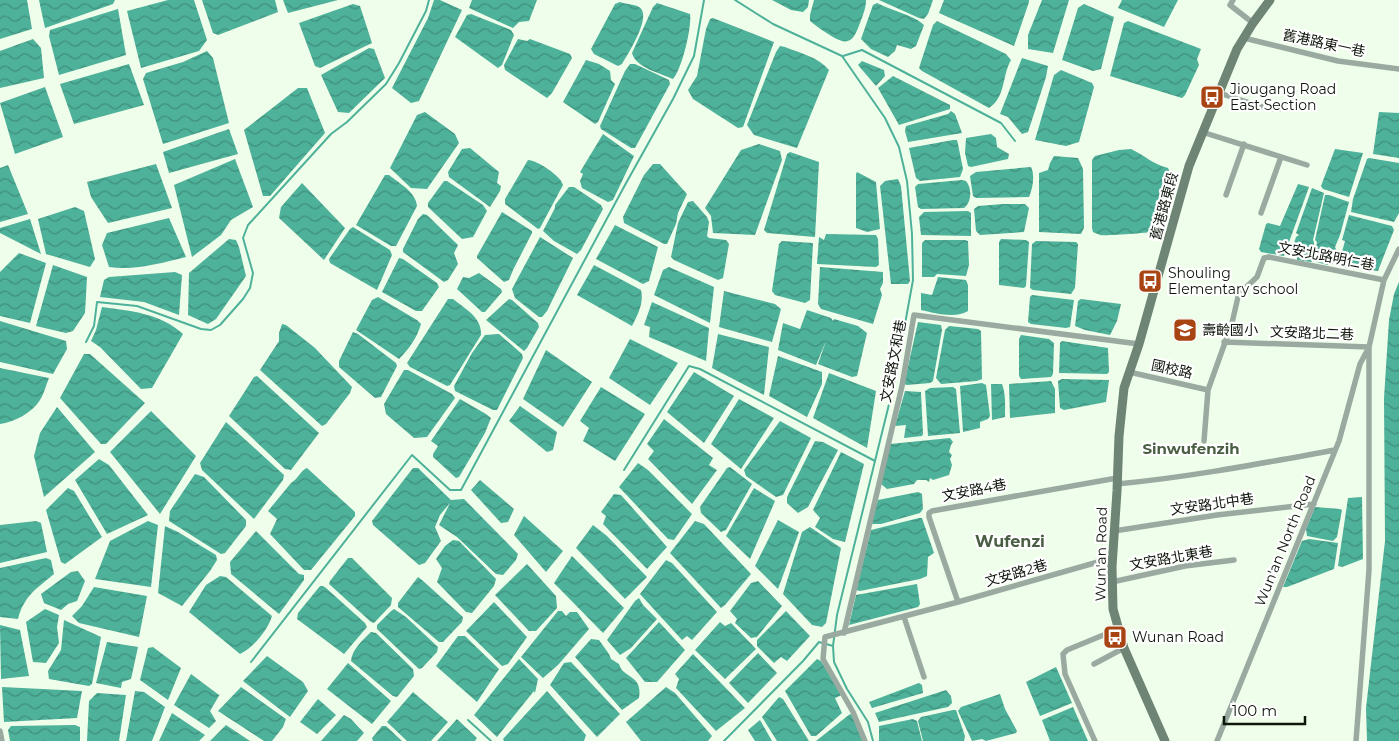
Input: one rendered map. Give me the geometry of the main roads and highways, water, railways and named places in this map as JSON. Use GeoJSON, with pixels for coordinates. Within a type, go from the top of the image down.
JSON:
{"type":"FeatureCollection","features":[{"type":"Feature","properties":{"kind":"water"},"geometry":{"type":"Polygon","coordinates":[[[0,0],[27,0],[32,29],[0,39],[0,0]]]}},
{"type":"Feature","properties":{"kind":"water"},"geometry":{"type":"Polygon","coordinates":[[[39,0],[115,0],[113,4],[45,28],[39,0]]]}},
{"type":"Feature","properties":{"kind":"water"},"geometry":{"type":"Polygon","coordinates":[[[168,0],[194,0],[207,40],[199,51],[141,68],[127,11],[168,0]]]}},
{"type":"Feature","properties":{"kind":"water"},"geometry":{"type":"Polygon","coordinates":[[[202,0],[275,0],[278,12],[218,35],[213,33],[202,0]]]}},
{"type":"Feature","properties":{"kind":"water"},"geometry":{"type":"Polygon","coordinates":[[[283,0],[338,0],[288,13],[283,0]]]}},
{"type":"Feature","properties":{"kind":"water"},"geometry":{"type":"Polygon","coordinates":[[[434,0],[440,0],[462,10],[419,101],[411,103],[392,88],[428,18],[434,0]]]}},
{"type":"Feature","properties":{"kind":"water"},"geometry":{"type":"Polygon","coordinates":[[[472,0],[537,0],[529,21],[519,22],[513,28],[469,8],[472,0]]]}},
{"type":"Feature","properties":{"kind":"water"},"geometry":{"type":"Polygon","coordinates":[[[772,0],[809,0],[808,7],[803,12],[791,10],[772,0]]]}},
{"type":"Feature","properties":{"kind":"water"},"geometry":{"type":"Polygon","coordinates":[[[814,0],[866,0],[860,23],[851,40],[839,40],[810,21],[814,0]]]}},
{"type":"Feature","properties":{"kind":"water"},"geometry":{"type":"Polygon","coordinates":[[[879,0],[933,0],[924,19],[879,0]]]}},
{"type":"Feature","properties":{"kind":"water"},"geometry":{"type":"Polygon","coordinates":[[[944,0],[1029,0],[1029,2],[1014,46],[939,13],[944,0]]]}},
{"type":"Feature","properties":{"kind":"water"},"geometry":{"type":"Polygon","coordinates":[[[1042,0],[1069,0],[1053,53],[1028,49],[1028,35],[1042,0]]]}},
{"type":"Feature","properties":{"kind":"water"},"geometry":{"type":"Polygon","coordinates":[[[1122,0],[1178,0],[1164,27],[1118,8],[1122,0]]]}},
{"type":"Feature","properties":{"kind":"water"},"geometry":{"type":"Polygon","coordinates":[[[620,2],[639,7],[643,11],[643,18],[634,44],[622,64],[618,66],[594,54],[591,49],[615,4],[620,2]]]}},
{"type":"Feature","properties":{"kind":"water"},"geometry":{"type":"Polygon","coordinates":[[[657,3],[690,14],[686,48],[673,79],[638,63],[632,53],[653,7],[657,3]]]}},
{"type":"Feature","properties":{"kind":"water"},"geometry":{"type":"Polygon","coordinates":[[[877,3],[914,18],[924,25],[916,46],[911,49],[897,45],[895,51],[888,57],[871,49],[861,39],[873,5],[877,3]]]}},
{"type":"Feature","properties":{"kind":"water"},"geometry":{"type":"Polygon","coordinates":[[[353,4],[360,6],[372,43],[320,68],[315,66],[299,23],[353,4]]]}},
{"type":"Feature","properties":{"kind":"water"},"geometry":{"type":"Polygon","coordinates":[[[1084,4],[1114,17],[1101,69],[1093,71],[1062,60],[1078,8],[1084,4]]]}},
{"type":"Feature","properties":{"kind":"water"},"geometry":{"type":"Polygon","coordinates":[[[118,9],[126,55],[59,75],[49,36],[50,30],[118,9]]]}},
{"type":"Feature","properties":{"kind":"water"},"geometry":{"type":"Polygon","coordinates":[[[471,14],[511,30],[514,35],[502,65],[498,68],[455,37],[467,15],[471,14]]]}},
{"type":"Feature","properties":{"kind":"water"},"geometry":{"type":"Polygon","coordinates":[[[713,18],[774,42],[743,127],[738,128],[693,99],[688,90],[697,76],[706,29],[710,19],[713,18]]]}},
{"type":"Feature","properties":{"kind":"water"},"geometry":{"type":"Polygon","coordinates":[[[937,21],[1006,54],[1011,60],[1001,92],[989,108],[919,68],[933,25],[937,21]]]}},
{"type":"Feature","properties":{"kind":"water"},"geometry":{"type":"Polygon","coordinates":[[[1128,21],[1201,49],[1197,59],[1199,65],[1182,98],[1110,76],[1124,23],[1128,21]]]}},
{"type":"Feature","properties":{"kind":"water"},"geometry":{"type":"Polygon","coordinates":[[[33,39],[41,48],[44,78],[0,88],[0,51],[33,39]]]}},
{"type":"Feature","properties":{"kind":"water"},"geometry":{"type":"Polygon","coordinates":[[[518,39],[527,41],[530,39],[570,54],[572,58],[552,93],[547,98],[505,70],[504,65],[518,39]]]}},
{"type":"Feature","properties":{"kind":"water"},"geometry":{"type":"Polygon","coordinates":[[[780,46],[803,53],[829,70],[797,148],[754,135],[747,125],[780,46]]]}},
{"type":"Feature","properties":{"kind":"water"},"geometry":{"type":"Polygon","coordinates":[[[369,48],[374,49],[385,78],[349,113],[338,112],[321,75],[369,48]]]}},
{"type":"Feature","properties":{"kind":"water"},"geometry":{"type":"Polygon","coordinates":[[[207,51],[213,58],[229,123],[163,144],[143,79],[146,73],[183,62],[207,51]]]}},
{"type":"Feature","properties":{"kind":"water"},"geometry":{"type":"Polygon","coordinates":[[[1022,58],[1048,66],[1028,132],[1022,134],[1008,117],[1000,114],[1022,58]]]}},
{"type":"Feature","properties":{"kind":"water"},"geometry":{"type":"Polygon","coordinates":[[[586,60],[599,64],[610,71],[611,80],[615,84],[598,122],[595,124],[563,102],[586,60]]]}},
{"type":"Feature","properties":{"kind":"water"},"geometry":{"type":"Polygon","coordinates":[[[862,61],[884,70],[885,76],[876,86],[858,65],[862,61]]]}},
{"type":"Feature","properties":{"kind":"water"},"geometry":{"type":"Polygon","coordinates":[[[129,64],[144,105],[74,124],[60,84],[129,64]]]}},
{"type":"Feature","properties":{"kind":"water"},"geometry":{"type":"Polygon","coordinates":[[[630,64],[635,64],[669,80],[670,84],[635,148],[631,148],[601,129],[600,126],[630,64]]]}},
{"type":"Feature","properties":{"kind":"water"},"geometry":{"type":"Polygon","coordinates":[[[1061,70],[1092,83],[1094,87],[1079,142],[1066,146],[1035,140],[1054,75],[1061,70]]]}},
{"type":"Feature","properties":{"kind":"water"},"geometry":{"type":"Polygon","coordinates":[[[893,76],[950,105],[950,109],[899,125],[878,88],[893,76]]]}},
{"type":"Feature","properties":{"kind":"water"},"geometry":{"type":"Polygon","coordinates":[[[45,87],[63,137],[15,154],[0,103],[45,87]]]}},
{"type":"Feature","properties":{"kind":"water"},"geometry":{"type":"Polygon","coordinates":[[[298,88],[307,88],[325,133],[270,196],[263,196],[244,130],[298,88]]]}},
{"type":"Feature","properties":{"kind":"water"},"geometry":{"type":"Polygon","coordinates":[[[951,111],[955,114],[962,133],[908,142],[905,131],[906,126],[948,114],[951,111]]]}},
{"type":"Feature","properties":{"kind":"water"},"geometry":{"type":"Polygon","coordinates":[[[425,112],[455,134],[459,143],[427,189],[411,188],[390,168],[417,115],[425,112]]]}},
{"type":"Feature","properties":{"kind":"water"},"geometry":{"type":"Polygon","coordinates":[[[1379,112],[1399,113],[1399,158],[1373,154],[1379,112]]]}},
{"type":"Feature","properties":{"kind":"water"},"geometry":{"type":"Polygon","coordinates":[[[229,129],[238,154],[169,173],[163,152],[229,129]]]}},
{"type":"Feature","properties":{"kind":"water"},"geometry":{"type":"Polygon","coordinates":[[[603,134],[634,156],[613,200],[608,202],[582,188],[580,181],[583,174],[580,172],[603,134]]]}},
{"type":"Feature","properties":{"kind":"water"},"geometry":{"type":"Polygon","coordinates":[[[991,134],[996,138],[997,147],[1009,154],[1008,159],[971,167],[968,166],[965,153],[966,138],[991,134]]]}},
{"type":"Feature","properties":{"kind":"water"},"geometry":{"type":"Polygon","coordinates":[[[957,140],[963,169],[960,177],[920,181],[916,178],[909,148],[957,140]]]}},
{"type":"Feature","properties":{"kind":"water"},"geometry":{"type":"Polygon","coordinates":[[[759,144],[780,151],[782,160],[755,235],[713,233],[711,216],[705,208],[741,150],[759,144]]]}},
{"type":"Feature","properties":{"kind":"water"},"geometry":{"type":"Polygon","coordinates":[[[470,148],[499,172],[497,183],[501,186],[500,191],[490,207],[449,177],[448,172],[462,149],[470,148]]]}},
{"type":"Feature","properties":{"kind":"water"},"geometry":{"type":"Polygon","coordinates":[[[1131,149],[1158,165],[1168,168],[1171,175],[1170,185],[1164,199],[1156,231],[1100,235],[1093,232],[1092,228],[1092,160],[1095,156],[1131,149]]]}},
{"type":"Feature","properties":{"kind":"water"},"geometry":{"type":"Polygon","coordinates":[[[1335,149],[1363,153],[1349,197],[1323,189],[1321,186],[1335,149]]]}},
{"type":"Feature","properties":{"kind":"water"},"geometry":{"type":"Polygon","coordinates":[[[790,152],[819,162],[815,237],[767,233],[764,230],[787,154],[790,152]]]}},
{"type":"Feature","properties":{"kind":"water"},"geometry":{"type":"Polygon","coordinates":[[[1054,156],[1078,158],[1083,169],[1084,228],[1081,234],[1039,232],[1039,173],[1048,170],[1054,156]]]}},
{"type":"Feature","properties":{"kind":"water"},"geometry":{"type":"Polygon","coordinates":[[[1369,158],[1399,163],[1399,213],[1394,222],[1351,212],[1353,199],[1369,158]]]}},
{"type":"Feature","properties":{"kind":"water"},"geometry":{"type":"Polygon","coordinates":[[[235,159],[253,207],[231,220],[221,235],[192,257],[174,185],[235,159]]]}},
{"type":"Feature","properties":{"kind":"water"},"geometry":{"type":"Polygon","coordinates":[[[528,160],[548,169],[558,177],[563,185],[538,229],[505,204],[505,199],[528,160]]]}},
{"type":"Feature","properties":{"kind":"water"},"geometry":{"type":"Polygon","coordinates":[[[156,164],[172,208],[108,223],[91,197],[87,182],[156,164]]]}},
{"type":"Feature","properties":{"kind":"water"},"geometry":{"type":"Polygon","coordinates":[[[653,164],[660,164],[687,194],[667,244],[624,223],[623,217],[644,175],[653,164]]]}},
{"type":"Feature","properties":{"kind":"water"},"geometry":{"type":"Polygon","coordinates":[[[8,165],[28,214],[0,222],[0,168],[8,165]]]}},
{"type":"Feature","properties":{"kind":"water"},"geometry":{"type":"Polygon","coordinates":[[[1031,167],[1033,182],[1029,197],[976,198],[973,196],[970,176],[976,172],[1031,167]]]}},
{"type":"Feature","properties":{"kind":"water"},"geometry":{"type":"Polygon","coordinates":[[[857,172],[876,182],[880,229],[867,232],[856,228],[857,172]]]}},
{"type":"Feature","properties":{"kind":"water"},"geometry":{"type":"Polygon","coordinates":[[[385,175],[389,175],[406,188],[414,196],[417,206],[396,246],[391,246],[356,225],[385,175]]]}},
{"type":"Feature","properties":{"kind":"water"},"geometry":{"type":"Polygon","coordinates":[[[898,179],[901,186],[910,281],[908,284],[891,284],[880,186],[885,181],[898,179]]]}},
{"type":"Feature","properties":{"kind":"water"},"geometry":{"type":"Polygon","coordinates":[[[444,181],[447,181],[483,205],[487,211],[473,237],[462,239],[428,207],[428,203],[444,181]]]}},
{"type":"Feature","properties":{"kind":"water"},"geometry":{"type":"Polygon","coordinates":[[[966,181],[970,191],[969,202],[964,208],[921,209],[918,207],[915,187],[918,184],[966,181]]]}},
{"type":"Feature","properties":{"kind":"water"},"geometry":{"type":"Polygon","coordinates":[[[302,183],[345,228],[324,260],[279,218],[281,207],[302,183]]]}},
{"type":"Feature","properties":{"kind":"water"},"geometry":{"type":"Polygon","coordinates":[[[1298,184],[1309,187],[1284,256],[1261,252],[1259,249],[1266,224],[1280,226],[1298,184]]]}},
{"type":"Feature","properties":{"kind":"water"},"geometry":{"type":"Polygon","coordinates":[[[569,187],[574,187],[601,205],[603,209],[577,254],[554,241],[543,231],[555,205],[569,187]]]}},
{"type":"Feature","properties":{"kind":"water"},"geometry":{"type":"Polygon","coordinates":[[[1312,188],[1324,193],[1313,240],[1314,256],[1317,242],[1315,240],[1325,195],[1349,202],[1335,247],[1337,254],[1333,264],[1327,265],[1313,261],[1297,260],[1297,254],[1291,253],[1296,237],[1299,235],[1296,233],[1312,188]]]}},
{"type":"Feature","properties":{"kind":"water"},"geometry":{"type":"Polygon","coordinates":[[[693,201],[709,222],[707,236],[709,238],[726,240],[729,244],[723,278],[718,280],[671,257],[678,223],[688,202],[693,201]]]}},
{"type":"Feature","properties":{"kind":"water"},"geometry":{"type":"Polygon","coordinates":[[[1025,204],[1029,208],[1024,232],[980,235],[976,231],[974,209],[978,206],[1025,204]]]}},
{"type":"Feature","properties":{"kind":"water"},"geometry":{"type":"Polygon","coordinates":[[[75,207],[84,211],[95,259],[90,267],[46,254],[38,219],[75,207]]]}},
{"type":"Feature","properties":{"kind":"water"},"geometry":{"type":"Polygon","coordinates":[[[968,211],[971,213],[971,236],[921,235],[919,217],[924,212],[968,211]]]}},
{"type":"Feature","properties":{"kind":"water"},"geometry":{"type":"Polygon","coordinates":[[[502,212],[532,231],[509,280],[504,282],[477,258],[502,212]]]}},
{"type":"Feature","properties":{"kind":"water"},"geometry":{"type":"Polygon","coordinates":[[[423,214],[427,215],[458,245],[454,253],[458,264],[448,280],[444,282],[403,252],[418,219],[423,214]]]}},
{"type":"Feature","properties":{"kind":"water"},"geometry":{"type":"Polygon","coordinates":[[[1349,215],[1392,226],[1394,230],[1378,271],[1342,267],[1343,259],[1340,259],[1345,241],[1342,240],[1349,215]]]}},
{"type":"Feature","properties":{"kind":"water"},"geometry":{"type":"Polygon","coordinates":[[[169,218],[186,257],[138,267],[109,267],[102,245],[107,233],[169,218]]]}},
{"type":"Feature","properties":{"kind":"water"},"geometry":{"type":"Polygon","coordinates":[[[30,219],[41,254],[0,233],[0,228],[30,219]]]}},
{"type":"Feature","properties":{"kind":"water"},"geometry":{"type":"Polygon","coordinates":[[[615,225],[658,247],[649,281],[643,284],[596,259],[615,225]]]}},
{"type":"Feature","properties":{"kind":"water"},"geometry":{"type":"Polygon","coordinates":[[[353,227],[390,250],[392,255],[377,290],[330,263],[329,259],[353,227]]]}},
{"type":"Feature","properties":{"kind":"water"},"geometry":{"type":"Polygon","coordinates":[[[826,234],[876,235],[878,239],[879,265],[876,267],[817,264],[819,237],[824,240],[826,234]]]}},
{"type":"Feature","properties":{"kind":"water"},"geometry":{"type":"Polygon","coordinates":[[[540,237],[573,258],[547,311],[542,317],[539,317],[515,298],[512,289],[540,237]]]}},
{"type":"Feature","properties":{"kind":"water"},"geometry":{"type":"Polygon","coordinates":[[[229,239],[236,240],[246,276],[216,319],[208,324],[188,315],[189,273],[229,239]]]}},
{"type":"Feature","properties":{"kind":"water"},"geometry":{"type":"Polygon","coordinates":[[[1001,239],[1026,240],[1029,242],[1026,286],[1024,288],[999,285],[999,242],[1001,239]]]}},
{"type":"Feature","properties":{"kind":"water"},"geometry":{"type":"Polygon","coordinates":[[[925,240],[968,241],[969,265],[966,276],[937,274],[934,277],[922,277],[922,243],[925,240]]]}},
{"type":"Feature","properties":{"kind":"water"},"geometry":{"type":"Polygon","coordinates":[[[782,241],[813,243],[810,300],[805,303],[775,295],[772,291],[779,244],[782,241]]]}},
{"type":"Feature","properties":{"kind":"water"},"geometry":{"type":"Polygon","coordinates":[[[1036,241],[1076,242],[1078,244],[1075,288],[1071,294],[1033,290],[1030,288],[1032,244],[1036,241]]]}},
{"type":"Feature","properties":{"kind":"water"},"geometry":{"type":"Polygon","coordinates":[[[19,253],[46,263],[30,323],[0,316],[0,272],[19,253]]]}},
{"type":"Feature","properties":{"kind":"water"},"geometry":{"type":"Polygon","coordinates":[[[399,258],[437,283],[439,287],[422,311],[416,311],[382,292],[399,258]]]}},
{"type":"Feature","properties":{"kind":"water"},"geometry":{"type":"Polygon","coordinates":[[[53,265],[87,277],[85,313],[73,331],[66,333],[36,326],[53,265]]]}},
{"type":"Feature","properties":{"kind":"water"},"geometry":{"type":"Polygon","coordinates":[[[594,265],[641,290],[641,304],[632,326],[577,295],[594,265]]]}},
{"type":"Feature","properties":{"kind":"water"},"geometry":{"type":"Polygon","coordinates":[[[669,267],[714,287],[710,323],[654,295],[663,270],[669,267]]]}},
{"type":"Feature","properties":{"kind":"water"},"geometry":{"type":"Polygon","coordinates":[[[820,267],[883,272],[883,283],[880,289],[882,295],[873,324],[821,309],[818,304],[820,267]]]}},
{"type":"Feature","properties":{"kind":"water"},"geometry":{"type":"Polygon","coordinates":[[[175,272],[182,275],[179,315],[144,302],[100,297],[104,280],[109,277],[175,272]]]}},
{"type":"Feature","properties":{"kind":"water"},"geometry":{"type":"Polygon","coordinates":[[[479,273],[501,289],[502,292],[485,312],[482,312],[457,289],[463,277],[469,278],[479,273]]]}},
{"type":"Feature","properties":{"kind":"water"},"geometry":{"type":"Polygon","coordinates":[[[938,277],[966,280],[968,285],[968,311],[951,315],[921,310],[921,293],[932,295],[938,277]]]}},
{"type":"Feature","properties":{"kind":"water"},"geometry":{"type":"Polygon","coordinates":[[[1399,282],[1399,741],[1367,741],[1366,708],[1385,541],[1384,398],[1389,320],[1394,294],[1399,282]]]}},
{"type":"Feature","properties":{"kind":"water"},"geometry":{"type":"Polygon","coordinates":[[[724,291],[775,304],[781,309],[772,342],[719,327],[724,291]]]}},
{"type":"Feature","properties":{"kind":"water"},"geometry":{"type":"Polygon","coordinates":[[[1032,295],[1074,300],[1070,327],[1031,324],[1028,322],[1030,297],[1032,295]]]}},
{"type":"Feature","properties":{"kind":"water"},"geometry":{"type":"Polygon","coordinates":[[[378,297],[421,324],[412,343],[399,359],[356,330],[372,300],[378,297]]]}},
{"type":"Feature","properties":{"kind":"water"},"geometry":{"type":"Polygon","coordinates":[[[448,299],[453,299],[476,318],[481,329],[481,335],[450,385],[447,386],[410,367],[407,363],[448,299]]]}},
{"type":"Feature","properties":{"kind":"water"},"geometry":{"type":"Polygon","coordinates":[[[509,299],[538,323],[539,327],[524,351],[486,320],[509,299]]]}},
{"type":"Feature","properties":{"kind":"water"},"geometry":{"type":"Polygon","coordinates":[[[1081,299],[1121,304],[1117,321],[1110,335],[1075,326],[1078,301],[1081,299]]]}},
{"type":"Feature","properties":{"kind":"water"},"geometry":{"type":"Polygon","coordinates":[[[652,302],[709,328],[706,361],[649,337],[650,327],[644,325],[652,302]]]}},
{"type":"Feature","properties":{"kind":"water"},"geometry":{"type":"Polygon","coordinates":[[[102,307],[155,317],[165,321],[183,334],[152,388],[141,389],[100,347],[91,341],[102,307]]]}},
{"type":"Feature","properties":{"kind":"water"},"geometry":{"type":"Polygon","coordinates":[[[807,310],[831,318],[833,321],[834,319],[858,326],[867,333],[857,376],[852,377],[818,364],[826,341],[816,365],[778,350],[783,323],[800,329],[807,310]]]}},
{"type":"Feature","properties":{"kind":"water"},"geometry":{"type":"Polygon","coordinates":[[[0,321],[66,341],[67,349],[53,374],[0,362],[0,321]]]}},
{"type":"Feature","properties":{"kind":"water"},"geometry":{"type":"Polygon","coordinates":[[[918,322],[941,325],[942,330],[933,381],[930,383],[907,385],[904,384],[918,322]]]}},
{"type":"Feature","properties":{"kind":"water"},"geometry":{"type":"Polygon","coordinates":[[[282,324],[286,325],[315,348],[352,387],[350,393],[326,424],[322,426],[260,370],[279,341],[282,324]]]}},
{"type":"Feature","properties":{"kind":"water"},"geometry":{"type":"Polygon","coordinates":[[[949,326],[978,329],[981,331],[982,379],[941,384],[936,378],[945,330],[949,326]]]}},
{"type":"Feature","properties":{"kind":"water"},"geometry":{"type":"Polygon","coordinates":[[[353,332],[396,363],[397,366],[381,397],[375,398],[339,367],[339,361],[353,332]]]}},
{"type":"Feature","properties":{"kind":"water"},"geometry":{"type":"Polygon","coordinates":[[[499,334],[522,354],[523,358],[497,410],[493,410],[455,391],[454,386],[472,353],[485,335],[499,334]]]}},
{"type":"Feature","properties":{"kind":"water"},"geometry":{"type":"Polygon","coordinates":[[[718,334],[769,347],[764,395],[712,368],[718,334]]]}},
{"type":"Feature","properties":{"kind":"water"},"geometry":{"type":"Polygon","coordinates":[[[1021,335],[1049,339],[1054,343],[1053,374],[1051,377],[1021,379],[1019,376],[1019,339],[1021,335]]]}},
{"type":"Feature","properties":{"kind":"water"},"geometry":{"type":"Polygon","coordinates":[[[630,339],[678,363],[650,405],[609,378],[630,339]]]}},
{"type":"Feature","properties":{"kind":"water"},"geometry":{"type":"Polygon","coordinates":[[[1062,341],[1108,348],[1109,372],[1107,374],[1059,373],[1060,343],[1062,341]]]}},
{"type":"Feature","properties":{"kind":"water"},"geometry":{"type":"Polygon","coordinates":[[[546,350],[592,382],[563,427],[523,399],[546,350]]]}},
{"type":"Feature","properties":{"kind":"water"},"geometry":{"type":"Polygon","coordinates":[[[84,354],[90,354],[145,403],[106,444],[101,444],[60,398],[84,354]]]}},
{"type":"Feature","properties":{"kind":"water"},"geometry":{"type":"Polygon","coordinates":[[[778,356],[822,372],[822,384],[807,417],[769,396],[778,356]]]}},
{"type":"Feature","properties":{"kind":"water"},"geometry":{"type":"Polygon","coordinates":[[[0,368],[49,378],[37,405],[17,419],[0,424],[0,368]]]}},
{"type":"Feature","properties":{"kind":"water"},"geometry":{"type":"Polygon","coordinates":[[[404,370],[408,370],[452,394],[455,398],[427,437],[414,438],[386,414],[384,404],[404,370]]]}},
{"type":"Feature","properties":{"kind":"water"},"geometry":{"type":"Polygon","coordinates":[[[694,372],[734,396],[704,443],[667,412],[694,372]]]}},
{"type":"Feature","properties":{"kind":"water"},"geometry":{"type":"Polygon","coordinates":[[[829,373],[876,391],[867,448],[813,418],[829,373]]]}},
{"type":"Feature","properties":{"kind":"water"},"geometry":{"type":"Polygon","coordinates":[[[257,376],[319,433],[291,470],[285,469],[229,416],[254,377],[257,376]]]}},
{"type":"Feature","properties":{"kind":"water"},"geometry":{"type":"Polygon","coordinates":[[[1062,379],[1109,380],[1106,402],[1064,410],[1060,408],[1058,381],[1062,379]]]}},
{"type":"Feature","properties":{"kind":"water"},"geometry":{"type":"Polygon","coordinates":[[[1051,381],[1055,389],[1055,413],[1010,418],[1009,384],[1051,381]]]}},
{"type":"Feature","properties":{"kind":"water"},"geometry":{"type":"Polygon","coordinates":[[[982,383],[986,385],[990,416],[988,419],[980,422],[980,428],[963,432],[960,386],[982,383]]]}},
{"type":"Feature","properties":{"kind":"water"},"geometry":{"type":"Polygon","coordinates":[[[991,384],[1002,384],[1005,400],[1005,417],[992,420],[991,384]]]}},
{"type":"Feature","properties":{"kind":"water"},"geometry":{"type":"Polygon","coordinates":[[[601,387],[645,414],[615,461],[583,441],[589,428],[580,421],[601,387]]]}},
{"type":"Feature","properties":{"kind":"water"},"geometry":{"type":"Polygon","coordinates":[[[953,387],[956,389],[960,433],[928,436],[925,391],[930,388],[953,387]]]}},
{"type":"Feature","properties":{"kind":"water"},"geometry":{"type":"Polygon","coordinates":[[[905,391],[921,392],[922,436],[904,438],[906,425],[895,426],[905,391]]]}},
{"type":"Feature","properties":{"kind":"water"},"geometry":{"type":"Polygon","coordinates":[[[460,399],[491,418],[485,433],[459,477],[456,478],[433,457],[438,446],[431,441],[460,399]]]}},
{"type":"Feature","properties":{"kind":"water"},"geometry":{"type":"Polygon","coordinates":[[[739,399],[774,418],[741,469],[711,444],[739,399]]]}},
{"type":"Feature","properties":{"kind":"water"},"geometry":{"type":"Polygon","coordinates":[[[520,406],[557,432],[553,450],[547,452],[509,421],[520,406]]]}},
{"type":"Feature","properties":{"kind":"water"},"geometry":{"type":"Polygon","coordinates":[[[57,407],[95,452],[44,497],[34,456],[40,433],[57,407]]]}},
{"type":"Feature","properties":{"kind":"water"},"geometry":{"type":"Polygon","coordinates":[[[151,411],[196,456],[160,514],[110,452],[151,411]]]}},
{"type":"Feature","properties":{"kind":"water"},"geometry":{"type":"Polygon","coordinates":[[[664,419],[713,458],[709,465],[717,470],[692,504],[648,459],[654,451],[647,444],[664,419]]]}},
{"type":"Feature","properties":{"kind":"water"},"geometry":{"type":"Polygon","coordinates":[[[780,421],[811,438],[783,495],[776,497],[746,476],[744,470],[780,421]]]}},
{"type":"Feature","properties":{"kind":"water"},"geometry":{"type":"Polygon","coordinates":[[[226,422],[284,475],[283,480],[254,519],[202,470],[200,463],[226,422]]]}},
{"type":"Feature","properties":{"kind":"water"},"geometry":{"type":"Polygon","coordinates":[[[950,438],[953,442],[949,452],[952,455],[950,459],[952,465],[949,475],[933,480],[930,478],[929,482],[917,480],[914,484],[887,489],[881,484],[890,444],[950,438]]]}},
{"type":"Feature","properties":{"kind":"water"},"geometry":{"type":"Polygon","coordinates":[[[815,441],[823,442],[838,450],[808,507],[798,513],[787,503],[787,497],[815,441]]]}},
{"type":"Feature","properties":{"kind":"water"},"geometry":{"type":"Polygon","coordinates":[[[841,452],[864,464],[845,542],[833,539],[815,527],[820,518],[813,510],[841,452]]]}},
{"type":"Feature","properties":{"kind":"water"},"geometry":{"type":"Polygon","coordinates":[[[99,459],[109,465],[148,515],[107,534],[75,480],[99,459]]]}},
{"type":"Feature","properties":{"kind":"water"},"geometry":{"type":"Polygon","coordinates":[[[638,463],[648,470],[692,514],[674,540],[668,539],[619,487],[638,463]]]}},
{"type":"Feature","properties":{"kind":"water"},"geometry":{"type":"Polygon","coordinates":[[[730,467],[752,484],[726,530],[721,532],[701,513],[700,507],[727,468],[730,467]]]}},
{"type":"Feature","properties":{"kind":"water"},"geometry":{"type":"Polygon","coordinates":[[[307,468],[355,512],[355,516],[311,570],[304,570],[270,534],[277,519],[268,511],[291,483],[307,468]]]}},
{"type":"Feature","properties":{"kind":"water"},"geometry":{"type":"Polygon","coordinates":[[[413,468],[418,468],[451,500],[464,499],[518,554],[516,560],[503,575],[496,574],[457,537],[439,525],[450,503],[440,515],[435,527],[441,541],[425,563],[419,565],[373,525],[372,521],[413,468]]]}},
{"type":"Feature","properties":{"kind":"water"},"geometry":{"type":"Polygon","coordinates":[[[195,474],[204,477],[246,520],[246,526],[225,553],[221,554],[169,521],[170,511],[195,474]]]}},
{"type":"Feature","properties":{"kind":"water"},"geometry":{"type":"Polygon","coordinates":[[[480,480],[514,509],[508,522],[501,523],[471,490],[480,480]]]}},
{"type":"Feature","properties":{"kind":"water"},"geometry":{"type":"Polygon","coordinates":[[[68,488],[74,491],[102,537],[65,564],[61,562],[46,510],[68,488]]]}},
{"type":"Feature","properties":{"kind":"water"},"geometry":{"type":"Polygon","coordinates":[[[754,488],[775,501],[750,559],[726,536],[754,488]]]}},
{"type":"Feature","properties":{"kind":"water"},"geometry":{"type":"Polygon","coordinates":[[[918,492],[922,494],[923,509],[920,513],[881,524],[870,524],[878,500],[918,492]]]}},
{"type":"Feature","properties":{"kind":"water"},"geometry":{"type":"Polygon","coordinates":[[[614,494],[621,495],[667,547],[647,569],[603,524],[606,516],[601,512],[614,494]]]}},
{"type":"Feature","properties":{"kind":"water"},"geometry":{"type":"Polygon","coordinates":[[[1362,497],[1363,559],[1342,567],[1338,566],[1348,498],[1362,497]]]}},
{"type":"Feature","properties":{"kind":"water"},"geometry":{"type":"Polygon","coordinates":[[[1315,507],[1342,510],[1337,537],[1333,541],[1307,536],[1306,529],[1315,507]]]}},
{"type":"Feature","properties":{"kind":"water"},"geometry":{"type":"Polygon","coordinates":[[[524,516],[563,551],[546,572],[514,535],[524,516]]]}},
{"type":"Feature","properties":{"kind":"water"},"geometry":{"type":"Polygon","coordinates":[[[922,518],[934,553],[928,557],[927,576],[860,591],[856,590],[871,530],[922,518]]]}},
{"type":"Feature","properties":{"kind":"water"},"geometry":{"type":"Polygon","coordinates":[[[778,520],[799,532],[778,589],[755,566],[778,520]]]}},
{"type":"Feature","properties":{"kind":"water"},"geometry":{"type":"Polygon","coordinates":[[[36,521],[41,523],[47,552],[0,563],[0,525],[36,521]]]}},
{"type":"Feature","properties":{"kind":"water"},"geometry":{"type":"Polygon","coordinates":[[[148,521],[158,525],[151,587],[95,579],[110,541],[148,521]]]}},
{"type":"Feature","properties":{"kind":"water"},"geometry":{"type":"Polygon","coordinates":[[[695,521],[704,524],[751,574],[721,608],[670,553],[695,521]]]}},
{"type":"Feature","properties":{"kind":"water"},"geometry":{"type":"Polygon","coordinates":[[[593,525],[607,536],[647,577],[625,599],[576,548],[593,525]]]}},
{"type":"Feature","properties":{"kind":"water"},"geometry":{"type":"Polygon","coordinates":[[[165,526],[216,555],[217,560],[210,571],[182,606],[158,593],[165,526]]]}},
{"type":"Feature","properties":{"kind":"water"},"geometry":{"type":"Polygon","coordinates":[[[810,527],[841,548],[826,623],[822,627],[812,625],[783,594],[802,532],[810,527]]]}},
{"type":"Feature","properties":{"kind":"water"},"geometry":{"type":"Polygon","coordinates":[[[256,531],[299,574],[304,575],[304,580],[279,614],[231,574],[230,562],[256,531]]]}},
{"type":"Feature","properties":{"kind":"water"},"geometry":{"type":"Polygon","coordinates":[[[1309,539],[1338,543],[1334,569],[1283,587],[1302,541],[1309,539]]]}},
{"type":"Feature","properties":{"kind":"water"},"geometry":{"type":"Polygon","coordinates":[[[453,540],[459,541],[496,579],[494,586],[472,613],[466,612],[437,582],[442,568],[436,559],[445,546],[453,540]]]}},
{"type":"Feature","properties":{"kind":"water"},"geometry":{"type":"Polygon","coordinates":[[[572,556],[624,608],[603,633],[554,583],[572,556]]]}},
{"type":"Feature","properties":{"kind":"water"},"geometry":{"type":"Polygon","coordinates":[[[46,558],[51,560],[54,574],[27,599],[18,619],[0,617],[0,568],[46,558]]]}},
{"type":"Feature","properties":{"kind":"water"},"geometry":{"type":"Polygon","coordinates":[[[348,558],[352,558],[392,598],[391,605],[374,623],[329,584],[348,558]]]}},
{"type":"Feature","properties":{"kind":"water"},"geometry":{"type":"Polygon","coordinates":[[[666,560],[672,563],[717,612],[692,640],[687,636],[682,640],[640,594],[666,560]]]}},
{"type":"Feature","properties":{"kind":"water"},"geometry":{"type":"Polygon","coordinates":[[[527,564],[556,596],[557,608],[536,631],[529,631],[495,595],[527,564]]]}},
{"type":"Feature","properties":{"kind":"water"},"geometry":{"type":"Polygon","coordinates":[[[78,571],[85,581],[77,601],[68,604],[61,610],[44,603],[41,594],[71,572],[78,571]]]}},
{"type":"Feature","properties":{"kind":"water"},"geometry":{"type":"Polygon","coordinates":[[[220,576],[226,577],[272,616],[259,638],[250,648],[240,654],[189,612],[206,585],[220,576]]]}},
{"type":"Feature","properties":{"kind":"water"},"geometry":{"type":"Polygon","coordinates":[[[418,577],[463,617],[462,622],[443,642],[439,642],[398,607],[398,603],[418,577]]]}},
{"type":"Feature","properties":{"kind":"water"},"geometry":{"type":"Polygon","coordinates":[[[758,581],[782,606],[757,637],[751,638],[735,623],[737,619],[730,611],[751,583],[758,581]]]}},
{"type":"Feature","properties":{"kind":"water"},"geometry":{"type":"Polygon","coordinates":[[[917,584],[920,604],[918,607],[849,625],[856,595],[917,584]]]}},
{"type":"Feature","properties":{"kind":"water"},"geometry":{"type":"Polygon","coordinates":[[[320,586],[326,588],[365,623],[367,627],[344,654],[297,619],[298,613],[320,586]]]}},
{"type":"Feature","properties":{"kind":"water"},"geometry":{"type":"Polygon","coordinates":[[[94,587],[147,596],[139,637],[79,623],[72,616],[82,606],[94,587]]]}},
{"type":"Feature","properties":{"kind":"water"},"geometry":{"type":"Polygon","coordinates":[[[639,598],[643,605],[657,619],[631,648],[620,655],[607,640],[639,598]]]}},
{"type":"Feature","properties":{"kind":"water"},"geometry":{"type":"Polygon","coordinates":[[[494,602],[527,637],[508,664],[502,666],[466,631],[494,602]]]}},
{"type":"Feature","properties":{"kind":"water"},"geometry":{"type":"Polygon","coordinates":[[[45,609],[59,615],[57,627],[59,643],[46,663],[33,662],[26,622],[45,609]]]}},
{"type":"Feature","properties":{"kind":"water"},"geometry":{"type":"Polygon","coordinates":[[[394,609],[406,617],[438,647],[437,652],[422,668],[419,669],[377,629],[377,625],[394,609]]]}},
{"type":"Feature","properties":{"kind":"water"},"geometry":{"type":"Polygon","coordinates":[[[558,611],[562,611],[566,616],[570,612],[577,612],[589,629],[558,665],[543,678],[521,657],[558,611]]]}},
{"type":"Feature","properties":{"kind":"water"},"geometry":{"type":"Polygon","coordinates":[[[786,611],[810,636],[787,661],[781,657],[774,663],[757,646],[757,640],[786,611]]]}},
{"type":"Feature","properties":{"kind":"water"},"geometry":{"type":"Polygon","coordinates":[[[64,620],[101,637],[92,684],[89,686],[49,679],[48,671],[61,650],[64,620]]]}},
{"type":"Feature","properties":{"kind":"water"},"geometry":{"type":"Polygon","coordinates":[[[659,622],[685,650],[657,682],[645,682],[626,658],[659,622]]]}},
{"type":"Feature","properties":{"kind":"water"},"geometry":{"type":"Polygon","coordinates":[[[720,622],[725,626],[731,623],[756,649],[725,679],[695,650],[720,622]]]}},
{"type":"Feature","properties":{"kind":"water"},"geometry":{"type":"Polygon","coordinates":[[[0,625],[20,630],[29,676],[1,679],[0,625]]]}},
{"type":"Feature","properties":{"kind":"water"},"geometry":{"type":"Polygon","coordinates":[[[371,632],[376,633],[413,669],[414,676],[397,697],[393,696],[351,661],[356,649],[371,632]]]}},
{"type":"Feature","properties":{"kind":"water"},"geometry":{"type":"Polygon","coordinates":[[[458,636],[465,636],[499,669],[477,702],[436,666],[458,636]]]}},
{"type":"Feature","properties":{"kind":"water"},"geometry":{"type":"Polygon","coordinates":[[[591,639],[599,640],[611,659],[619,664],[621,669],[638,685],[639,698],[622,710],[575,657],[591,639]]]}},
{"type":"Feature","properties":{"kind":"water"},"geometry":{"type":"Polygon","coordinates":[[[107,642],[138,647],[131,679],[122,682],[121,688],[96,683],[107,642]]]}},
{"type":"Feature","properties":{"kind":"water"},"geometry":{"type":"Polygon","coordinates":[[[153,647],[181,668],[168,700],[140,680],[148,648],[153,647]]]}},
{"type":"Feature","properties":{"kind":"water"},"geometry":{"type":"Polygon","coordinates":[[[758,653],[777,673],[748,703],[729,683],[758,653]]]}},
{"type":"Feature","properties":{"kind":"water"},"geometry":{"type":"Polygon","coordinates":[[[693,654],[745,708],[716,731],[676,688],[679,679],[675,674],[693,654]]]}},
{"type":"Feature","properties":{"kind":"water"},"geometry":{"type":"Polygon","coordinates":[[[267,656],[303,682],[308,691],[290,717],[243,681],[267,656]]]}},
{"type":"Feature","properties":{"kind":"water"},"geometry":{"type":"Polygon","coordinates":[[[519,659],[538,679],[535,693],[534,691],[497,737],[474,715],[519,659]]]}},
{"type":"Feature","properties":{"kind":"water"},"geometry":{"type":"Polygon","coordinates":[[[817,659],[821,661],[842,695],[835,698],[842,713],[816,736],[811,736],[785,691],[817,659]]]}},
{"type":"Feature","properties":{"kind":"water"},"geometry":{"type":"Polygon","coordinates":[[[571,662],[620,714],[597,737],[550,685],[564,663],[571,662]]]}},
{"type":"Feature","properties":{"kind":"water"},"geometry":{"type":"Polygon","coordinates":[[[348,663],[391,701],[372,724],[327,689],[348,663]]]}},
{"type":"Feature","properties":{"kind":"water"},"geometry":{"type":"Polygon","coordinates":[[[1056,667],[1072,703],[1040,716],[1026,682],[1056,667]]]}},
{"type":"Feature","properties":{"kind":"water"},"geometry":{"type":"Polygon","coordinates":[[[191,674],[220,694],[210,711],[216,721],[209,728],[174,705],[191,674]]]}},
{"type":"Feature","properties":{"kind":"water"},"geometry":{"type":"Polygon","coordinates":[[[919,683],[922,685],[923,693],[872,708],[869,702],[919,683]]]}},
{"type":"Feature","properties":{"kind":"water"},"geometry":{"type":"Polygon","coordinates":[[[2,687],[82,691],[77,718],[4,722],[2,687]]]}},
{"type":"Feature","properties":{"kind":"water"},"geometry":{"type":"Polygon","coordinates":[[[241,687],[286,719],[283,727],[272,741],[264,741],[218,711],[241,687]]]}},
{"type":"Feature","properties":{"kind":"water"},"geometry":{"type":"Polygon","coordinates":[[[666,687],[675,693],[712,736],[708,741],[641,741],[626,722],[666,687]]]}},
{"type":"Feature","properties":{"kind":"water"},"geometry":{"type":"Polygon","coordinates":[[[946,690],[951,696],[952,703],[948,707],[879,722],[875,713],[946,690]]]}},
{"type":"Feature","properties":{"kind":"water"},"geometry":{"type":"Polygon","coordinates":[[[135,691],[144,692],[165,707],[152,741],[126,741],[135,691]]]}},
{"type":"Feature","properties":{"kind":"water"},"geometry":{"type":"Polygon","coordinates":[[[547,691],[586,735],[584,741],[504,741],[503,739],[547,691]]]}},
{"type":"Feature","properties":{"kind":"water"},"geometry":{"type":"Polygon","coordinates":[[[413,692],[448,722],[431,741],[407,741],[387,722],[413,692]]]}},
{"type":"Feature","properties":{"kind":"water"},"geometry":{"type":"Polygon","coordinates":[[[97,693],[126,695],[119,741],[87,741],[89,701],[97,693]]]}},
{"type":"Feature","properties":{"kind":"water"},"geometry":{"type":"Polygon","coordinates":[[[1000,694],[1005,709],[1017,731],[1016,733],[986,741],[982,739],[972,741],[958,711],[961,707],[1000,694]]]}},
{"type":"Feature","properties":{"kind":"water"},"geometry":{"type":"Polygon","coordinates":[[[779,697],[783,699],[809,741],[777,741],[762,717],[779,697]]]}},
{"type":"Feature","properties":{"kind":"water"},"geometry":{"type":"Polygon","coordinates":[[[318,699],[336,715],[317,734],[300,722],[318,699]]]}},
{"type":"Feature","properties":{"kind":"water"},"geometry":{"type":"Polygon","coordinates":[[[1073,707],[1088,741],[1050,741],[1042,720],[1073,707]]]}},
{"type":"Feature","properties":{"kind":"water"},"geometry":{"type":"Polygon","coordinates":[[[956,710],[965,736],[964,741],[923,741],[918,721],[921,717],[956,710]]]}},
{"type":"Feature","properties":{"kind":"water"},"geometry":{"type":"Polygon","coordinates":[[[172,713],[205,735],[199,741],[159,741],[172,713]]]}},
{"type":"Feature","properties":{"kind":"water"},"geometry":{"type":"Polygon","coordinates":[[[850,714],[855,717],[863,741],[816,741],[850,714]]]}},
{"type":"Feature","properties":{"kind":"water"},"geometry":{"type":"Polygon","coordinates":[[[344,715],[351,719],[364,733],[357,741],[321,741],[344,715]]]}},
{"type":"Feature","properties":{"kind":"water"},"geometry":{"type":"Polygon","coordinates":[[[457,719],[477,738],[475,741],[437,741],[457,719]]]}},
{"type":"Feature","properties":{"kind":"water"},"geometry":{"type":"Polygon","coordinates":[[[913,719],[917,721],[922,741],[879,741],[879,726],[913,719]]]}},
{"type":"Feature","properties":{"kind":"water"},"geometry":{"type":"Polygon","coordinates":[[[760,720],[772,741],[755,741],[748,730],[760,720]]]}},
{"type":"Feature","properties":{"kind":"water"},"geometry":{"type":"Polygon","coordinates":[[[75,725],[80,727],[80,741],[10,741],[8,730],[11,726],[75,725]]]}},
{"type":"Feature","properties":{"kind":"water"},"geometry":{"type":"Polygon","coordinates":[[[226,725],[250,741],[210,741],[226,725]]]}},
{"type":"Feature","properties":{"kind":"water"},"geometry":{"type":"Polygon","coordinates":[[[382,726],[386,726],[402,741],[373,741],[372,738],[382,726]]]}},
{"type":"Feature","properties":{"kind":"waterway"},"geometry":{"type":"LineString","coordinates":[[86,342],[94,326],[97,302],[137,306],[201,329],[211,330],[220,325],[250,288],[253,273],[243,238],[248,225],[331,134],[347,122],[386,84],[426,11],[429,0]]}},
{"type":"Feature","properties":{"kind":"waterway"},"geometry":{"type":"LineString","coordinates":[[251,662],[412,455],[450,490],[461,490],[673,99],[694,56],[704,0]]}},
{"type":"Feature","properties":{"kind":"waterway"},"geometry":{"type":"LineString","coordinates":[[735,0],[773,24],[842,56],[885,118],[899,147],[907,181],[912,234],[913,280],[894,384],[837,615],[833,646],[834,662],[847,689],[868,722],[873,741]]}},
{"type":"Feature","properties":{"kind":"waterway"},"geometry":{"type":"LineString","coordinates":[[843,56],[862,50],[1001,123],[1015,141]]}},
{"type":"Feature","properties":{"kind":"waterway"},"geometry":{"type":"LineString","coordinates":[[624,470],[689,366],[700,369],[875,461]]}},
{"type":"Feature","properties":{"kind":"waterway"},"geometry":{"type":"LineString","coordinates":[[724,741],[803,661],[819,642],[833,646]]}},
{"type":"Feature","properties":{"kind":"waterway"},"geometry":{"type":"LineString","coordinates":[[468,720],[491,741]]}},
{"type":"Feature","properties":{"kind":"place","name":"Jiougang Road East Section"},"geometry":{"type":"Point","coordinates":[1212,97]}},
{"type":"Feature","properties":{"kind":"place","name":"Shouling Elementary school"},"geometry":{"type":"Point","coordinates":[1150,281]}},
{"type":"Feature","properties":{"kind":"place","name":"壽齡國小"},"geometry":{"type":"Point","coordinates":[1185,330]}},
{"type":"Feature","properties":{"kind":"place","name":"Wunan Road"},"geometry":{"type":"Point","coordinates":[1115,637]}},
{"type":"Feature","properties":{"kind":"district","name":"Sinwufenzih"},"geometry":{"type":"Point","coordinates":[1191,449]}},
{"type":"Feature","properties":{"kind":"district","name":"Wufenzi"},"geometry":{"type":"Point","coordinates":[1010,541]}}]}
